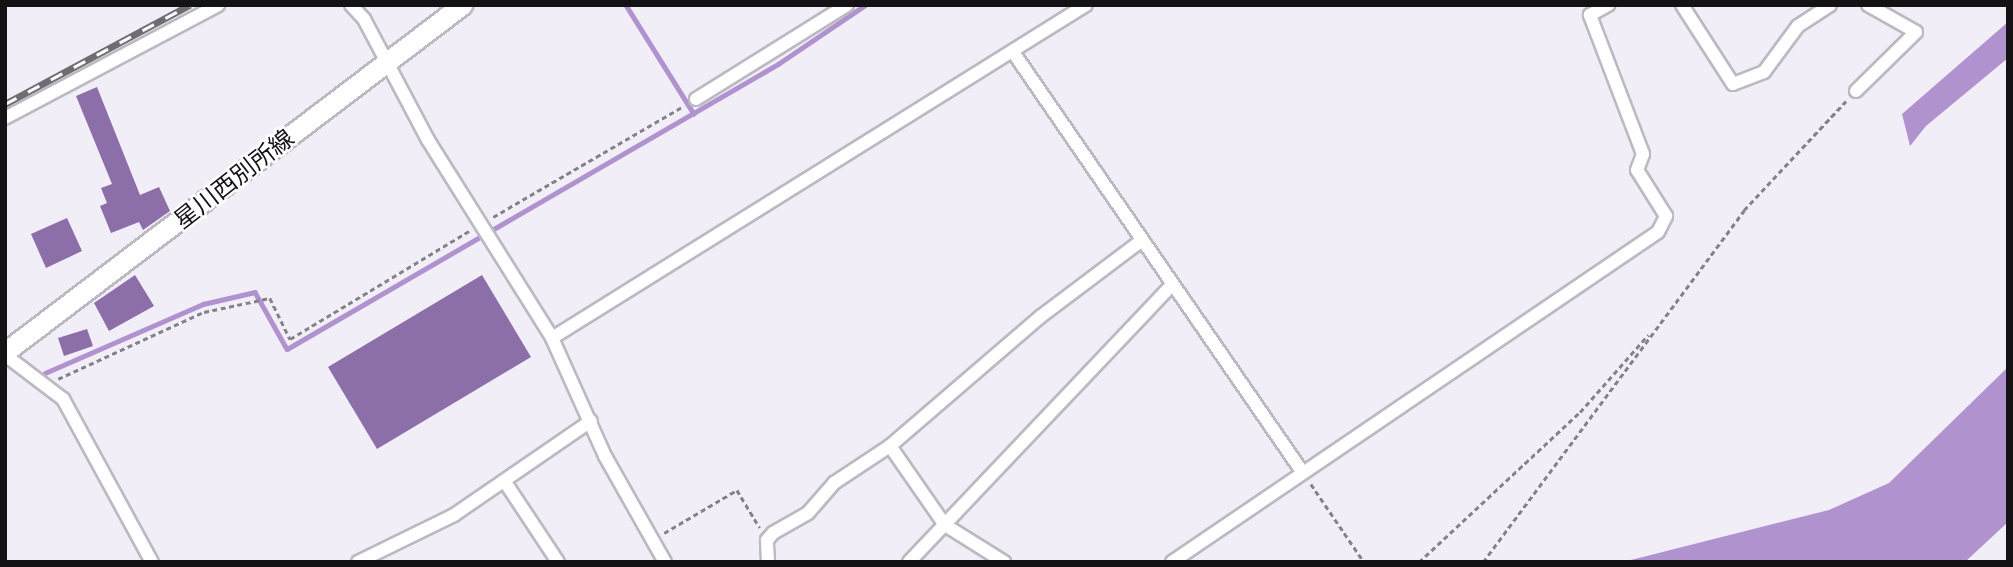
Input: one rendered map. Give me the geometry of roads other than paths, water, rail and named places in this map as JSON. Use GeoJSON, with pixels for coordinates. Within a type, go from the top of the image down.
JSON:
{"type":"FeatureCollection","features":[{"type":"Feature","properties":{"kind":"main road","name":"星川西別所線"},"geometry":{"type":"LineString","coordinates":[[5,353],[462,5]]}},
{"type":"Feature","properties":{"kind":"street"},"geometry":{"type":"LineString","coordinates":[[5,118],[218,5]]}},
{"type":"Feature","properties":{"kind":"street"},"geometry":{"type":"LineString","coordinates":[[351,5],[388,60],[428,140],[552,338],[605,456],[665,562]]}},
{"type":"Feature","properties":{"kind":"street"},"geometry":{"type":"LineString","coordinates":[[696,99],[847,5]]}},
{"type":"Feature","properties":{"kind":"street"},"geometry":{"type":"LineString","coordinates":[[552,338],[1086,5]]}},
{"type":"Feature","properties":{"kind":"street"},"geometry":{"type":"LineString","coordinates":[[1172,562],[1658,232],[1666,216],[1637,170],[1643,154],[1590,15],[1608,5]]}},
{"type":"Feature","properties":{"kind":"street"},"geometry":{"type":"LineString","coordinates":[[1682,5],[1733,84],[1764,72],[1798,26],[1830,5]]}},
{"type":"Feature","properties":{"kind":"street"},"geometry":{"type":"LineString","coordinates":[[1856,90],[1916,32],[1868,5]]}},
{"type":"Feature","properties":{"kind":"street"},"geometry":{"type":"LineString","coordinates":[[1013,52],[1303,473]]}},
{"type":"Feature","properties":{"kind":"street"},"geometry":{"type":"LineString","coordinates":[[768,562],[767,540],[808,513],[834,482],[890,446],[1040,317],[1142,240]]}},
{"type":"Feature","properties":{"kind":"street"},"geometry":{"type":"LineString","coordinates":[[909,562],[1173,284]]}},
{"type":"Feature","properties":{"kind":"street"},"geometry":{"type":"LineString","coordinates":[[5,353],[48,383],[63,399],[152,562]]}},
{"type":"Feature","properties":{"kind":"street"},"geometry":{"type":"LineString","coordinates":[[358,562],[454,515],[591,421]]}},
{"type":"Feature","properties":{"kind":"street"},"geometry":{"type":"LineString","coordinates":[[890,446],[945,525],[1004,562]]}},
{"type":"Feature","properties":{"kind":"street"},"geometry":{"type":"LineString","coordinates":[[505,482],[558,562]]}},
{"type":"Feature","properties":{"kind":"waterway"},"geometry":{"type":"LineString","coordinates":[[626,5],[694,114]]}},
{"type":"Feature","properties":{"kind":"waterway"},"geometry":{"type":"LineString","coordinates":[[45,373],[203,304],[255,292],[287,349],[778,64],[865,5]]}},
{"type":"Feature","properties":{"kind":"railway"},"geometry":{"type":"LineString","coordinates":[[5,104],[190,5]]}}]}
